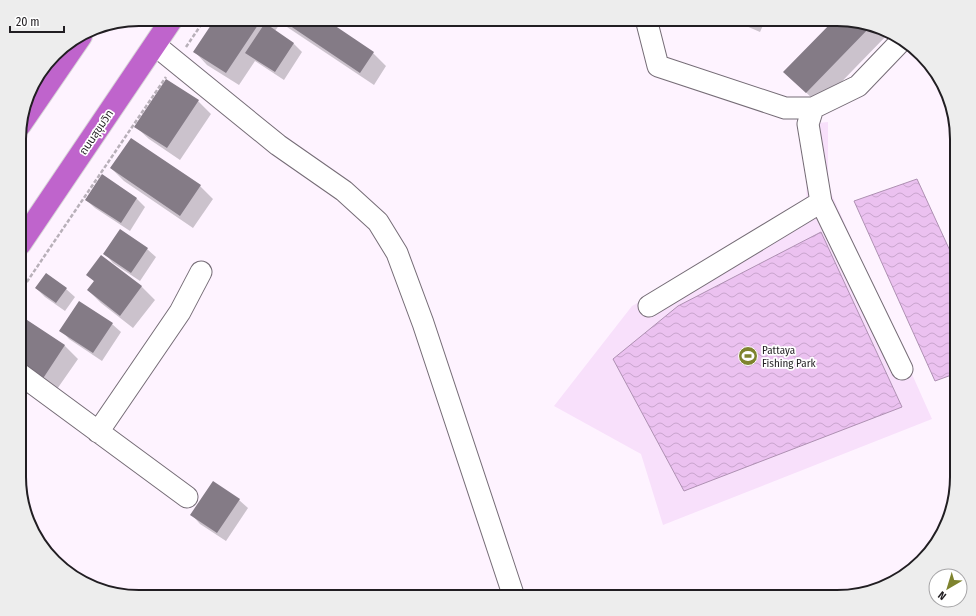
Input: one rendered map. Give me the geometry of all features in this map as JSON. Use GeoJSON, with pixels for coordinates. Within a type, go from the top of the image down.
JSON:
{"type":"FeatureCollection","features":[{"type":"Feature","properties":{"kind":"highway","name":"ถนนสุขุมวิท"},"geometry":{"type":"LineString","coordinates":[[26,235],[167,26]]}},
{"type":"Feature","properties":{"kind":"highway"},"geometry":{"type":"LineString","coordinates":[[31,106],[72,48]]}},
{"type":"Feature","properties":{"kind":"street"},"geometry":{"type":"LineString","coordinates":[[648,26],[658,66],[785,108],[813,108],[858,86],[898,44]]}},
{"type":"Feature","properties":{"kind":"street"},"geometry":{"type":"LineString","coordinates":[[155,45],[278,145],[344,191],[378,222],[397,253],[420,316],[512,590]]}},
{"type":"Feature","properties":{"kind":"street"},"geometry":{"type":"LineString","coordinates":[[813,108],[808,124],[820,202],[902,368]]}},
{"type":"Feature","properties":{"kind":"street"},"geometry":{"type":"LineString","coordinates":[[649,306],[820,202]]}},
{"type":"Feature","properties":{"kind":"street"},"geometry":{"type":"LineString","coordinates":[[98,432],[180,312],[201,272]]}},
{"type":"Feature","properties":{"kind":"street"},"geometry":{"type":"LineString","coordinates":[[26,378],[187,497]]}},
{"type":"Feature","properties":{"kind":"path"},"geometry":{"type":"LineString","coordinates":[[26,283],[200,26]]}},
{"type":"Feature","properties":{"kind":"shaded area","name":"Pattaya Fishing Park"},"geometry":{"type":"Polygon","coordinates":[[[828,122],[828,186],[932,419],[663,525],[641,454],[554,406],[632,306],[806,212],[808,124],[828,122]]]}},
{"type":"Feature","properties":{"kind":"water"},"geometry":{"type":"Polygon","coordinates":[[[917,179],[950,251],[950,376],[935,381],[854,201],[917,179]]]}},
{"type":"Feature","properties":{"kind":"water","name":"Pattaya Fishing Park"},"geometry":{"type":"Polygon","coordinates":[[[821,232],[902,407],[684,491],[613,359],[678,306],[821,232]]]}},
{"type":"Feature","properties":{"kind":"building"},"geometry":{"type":"Polygon","coordinates":[[[210,26],[257,26],[226,73],[193,52],[210,26]]]}},
{"type":"Feature","properties":{"kind":"building"},"geometry":{"type":"Polygon","coordinates":[[[263,26],[269,26],[294,43],[275,72],[245,53],[263,26]]]}},
{"type":"Feature","properties":{"kind":"building"},"geometry":{"type":"Polygon","coordinates":[[[290,26],[335,26],[374,52],[360,73],[290,26]]]}},
{"type":"Feature","properties":{"kind":"building"},"geometry":{"type":"Polygon","coordinates":[[[828,26],[852,27],[867,30],[806,93],[783,72],[828,26]]]}},
{"type":"Feature","properties":{"kind":"building"},"geometry":{"type":"Polygon","coordinates":[[[166,79],[199,100],[167,148],[134,127],[166,79]]]}},
{"type":"Feature","properties":{"kind":"building"},"geometry":{"type":"Polygon","coordinates":[[[131,138],[201,185],[180,216],[110,168],[131,138]]]}},
{"type":"Feature","properties":{"kind":"building"},"geometry":{"type":"Polygon","coordinates":[[[102,174],[137,198],[121,223],[85,200],[102,174]]]}},
{"type":"Feature","properties":{"kind":"building"},"geometry":{"type":"Polygon","coordinates":[[[120,229],[148,248],[131,273],[103,254],[120,229]]]}},
{"type":"Feature","properties":{"kind":"building"},"geometry":{"type":"Polygon","coordinates":[[[101,255],[142,286],[120,316],[87,290],[94,281],[86,275],[101,255]]]}},
{"type":"Feature","properties":{"kind":"building"},"geometry":{"type":"Polygon","coordinates":[[[46,273],[67,288],[56,303],[35,288],[46,273]]]}},
{"type":"Feature","properties":{"kind":"building"},"geometry":{"type":"Polygon","coordinates":[[[79,301],[113,323],[93,353],[59,331],[79,301]]]}},
{"type":"Feature","properties":{"kind":"building"},"geometry":{"type":"Polygon","coordinates":[[[26,319],[65,345],[42,380],[26,370],[26,319]]]}},
{"type":"Feature","properties":{"kind":"building"},"geometry":{"type":"Polygon","coordinates":[[[213,481],[240,499],[217,533],[190,515],[213,481]]]}},
{"type":"Feature","properties":{"kind":"place","name":"Pattaya Fishing Park"},"geometry":{"type":"Point","coordinates":[748,356]}}]}
